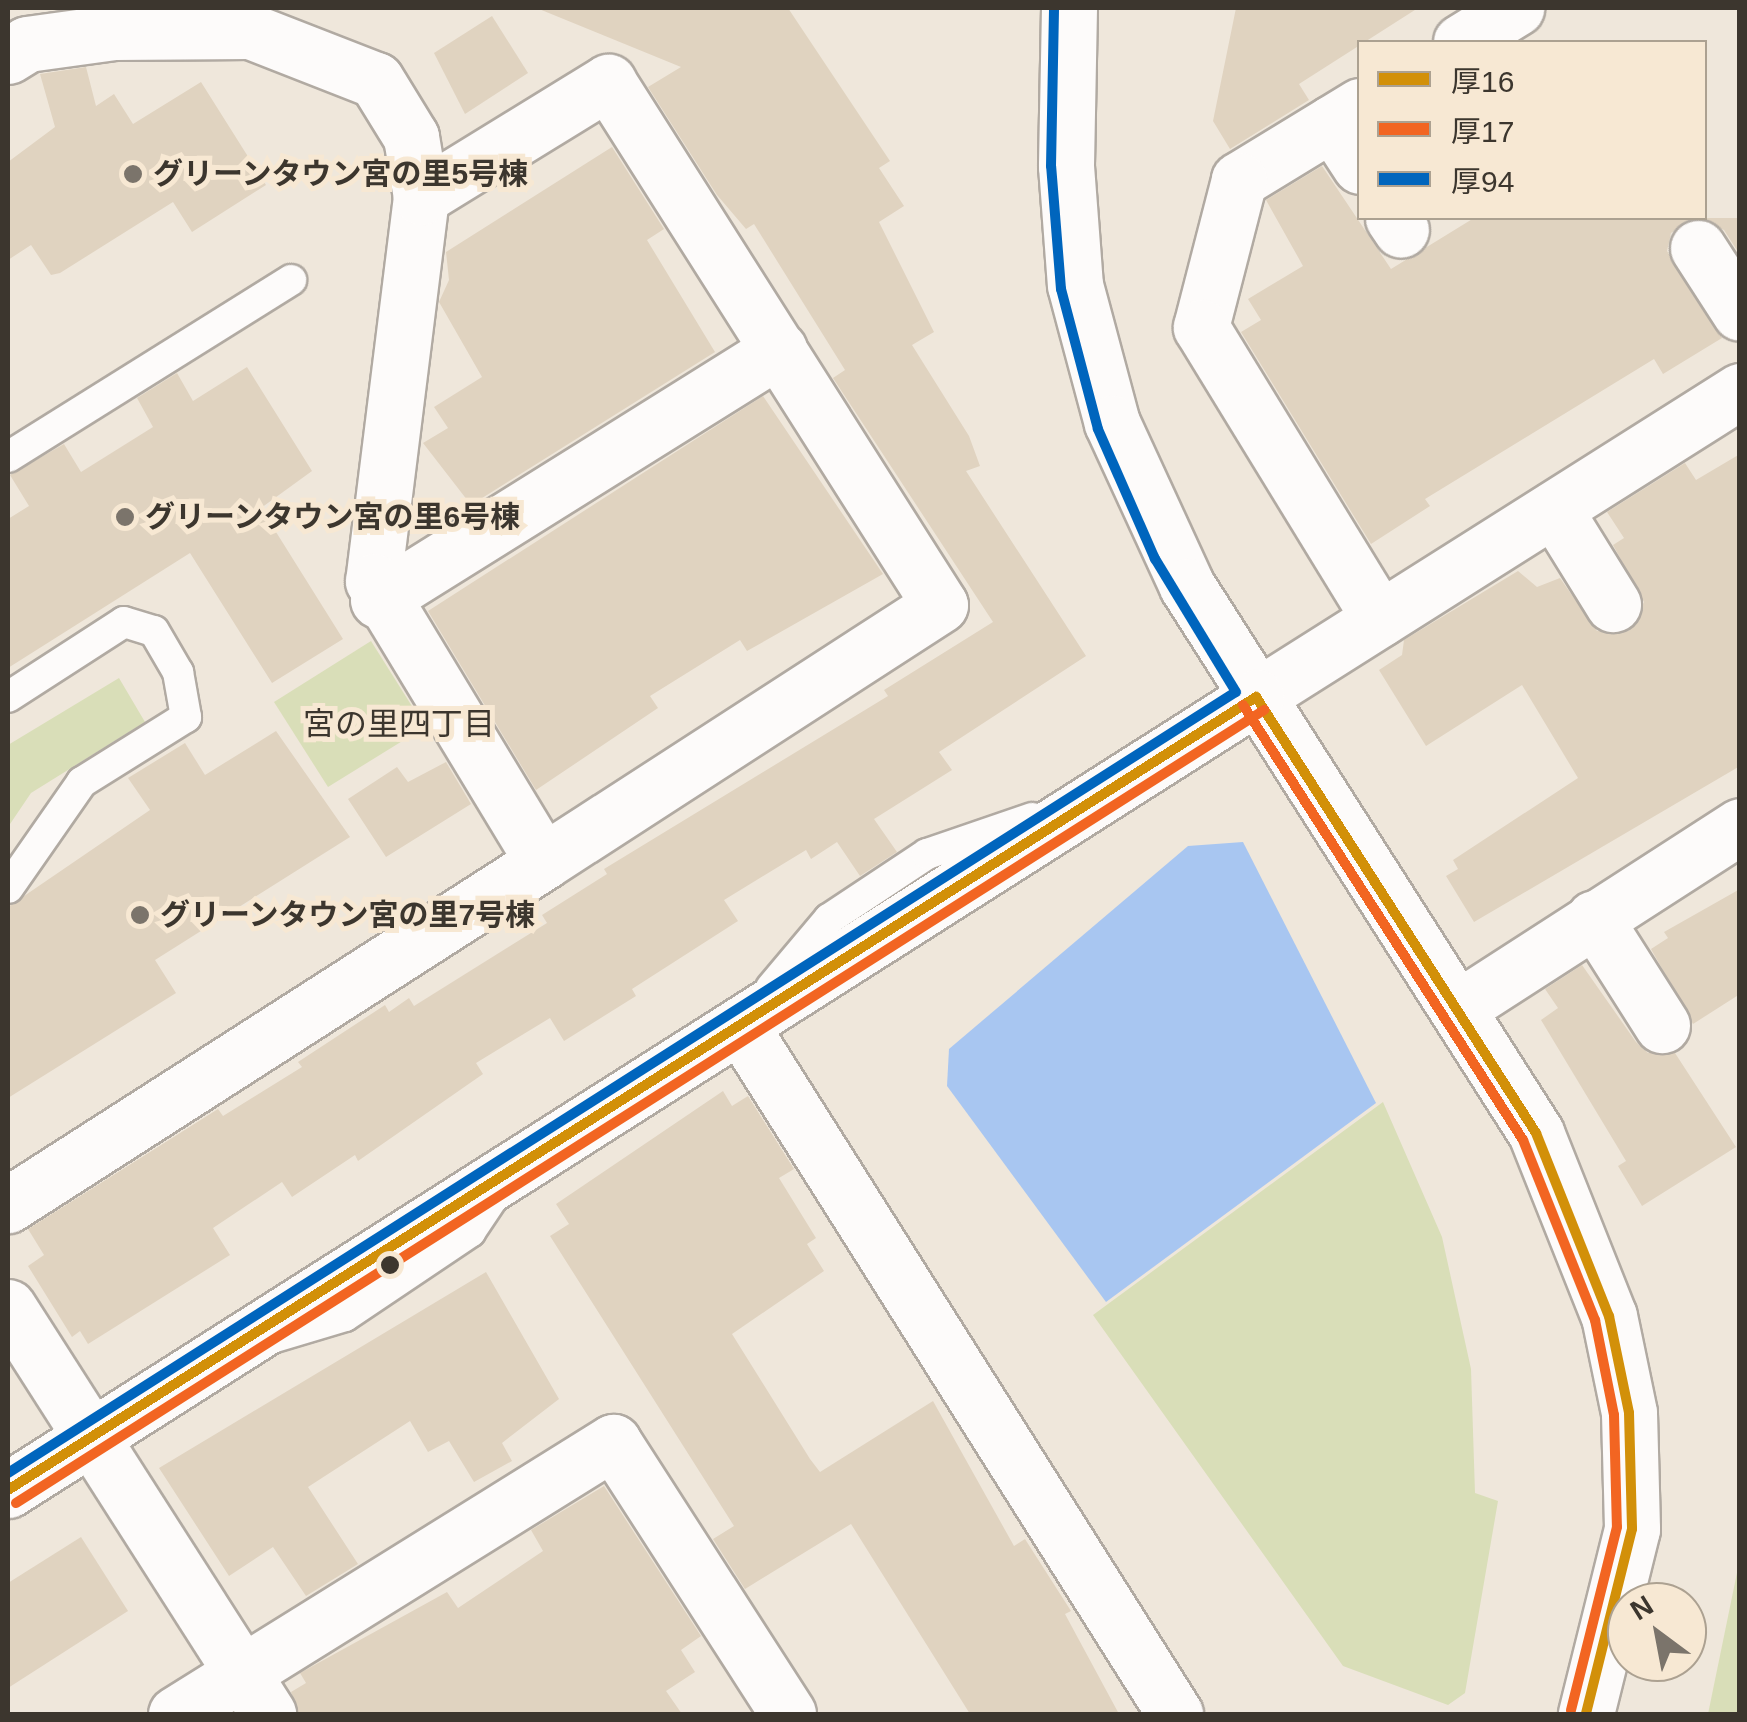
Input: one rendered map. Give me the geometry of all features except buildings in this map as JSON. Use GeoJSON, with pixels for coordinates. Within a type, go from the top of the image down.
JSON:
{"type":"FeatureCollection","features":[{"type":"Feature","properties":{"kind":"street"},"geometry":{"type":"LineString","coordinates":[[1069,8],[1066,166],[1075,285],[1108,406],[1168,551],[1256,697],[1458,1008],[1563,1192],[1609,1316],[1629,1413],[1632,1529],[1586,1714]]}},
{"type":"Feature","properties":{"kind":"street"},"geometry":{"type":"LineString","coordinates":[[8,56],[27,44],[114,32],[250,30],[354,66],[376,80],[411,137],[421,197],[373,580],[378,600],[543,862]]}},
{"type":"Feature","properties":{"kind":"street"},"geometry":{"type":"LineString","coordinates":[[8,1205],[940,605],[608,82],[421,197]]}},
{"type":"Feature","properties":{"kind":"street"},"geometry":{"type":"LineString","coordinates":[[1350,132],[1239,180],[1201,327],[1380,618]]}},
{"type":"Feature","properties":{"kind":"street"},"geometry":{"type":"LineString","coordinates":[[1698,248],[1740,313]]}},
{"type":"Feature","properties":{"kind":"street"},"geometry":{"type":"LineString","coordinates":[[378,600],[779,349]]}},
{"type":"Feature","properties":{"kind":"street"},"geometry":{"type":"LineString","coordinates":[[8,1490],[1740,391]]}},
{"type":"Feature","properties":{"kind":"street"},"geometry":{"type":"LineString","coordinates":[[1554,509],[1613,604]]}},
{"type":"Feature","properties":{"kind":"street"},"geometry":{"type":"LineString","coordinates":[[1458,1008],[1740,826]]}},
{"type":"Feature","properties":{"kind":"street"},"geometry":{"type":"LineString","coordinates":[[1594,918],[1662,1025]]}},
{"type":"Feature","properties":{"kind":"street"},"geometry":{"type":"LineString","coordinates":[[740,1025],[1175,1714]]}},
{"type":"Feature","properties":{"kind":"street"},"geometry":{"type":"LineString","coordinates":[[8,1307],[88,1439],[255,1694]]}},
{"type":"Feature","properties":{"kind":"street"},"geometry":{"type":"LineString","coordinates":[[176,1714],[255,1694],[613,1442],[788,1714]]}},
{"type":"Feature","properties":{"kind":"lane"},"geometry":{"type":"LineString","coordinates":[[8,456],[290,280]]}},
{"type":"Feature","properties":{"kind":"lane"},"geometry":{"type":"LineString","coordinates":[[8,697],[124,622],[154,631],[178,672],[186,717],[82,782],[8,888]]}},
{"type":"Feature","properties":{"kind":"green space"},"geometry":{"type":"Polygon","coordinates":[[[371,641],[425,727],[328,787],[274,702],[371,641]]]}},
{"type":"Feature","properties":{"kind":"green space"},"geometry":{"type":"Polygon","coordinates":[[[119,678],[145,722],[31,793],[8,827],[8,745],[119,678]]]}},
{"type":"Feature","properties":{"kind":"green space"},"geometry":{"type":"Polygon","coordinates":[[[1383,1102],[1442,1237],[1471,1369],[1475,1493],[1498,1501],[1465,1693],[1448,1705],[1343,1666],[1093,1315],[1383,1102]]]}},
{"type":"Feature","properties":{"kind":"green space"},"geometry":{"type":"Polygon","coordinates":[[[1739,1563],[1739,1714],[1708,1714],[1739,1563]]]}},
{"type":"Feature","properties":{"kind":"water"},"geometry":{"type":"Polygon","coordinates":[[[1243,842],[1376,1103],[1106,1302],[947,1086],[949,1049],[1188,846],[1243,842]]]}},
{"type":"Feature","properties":{"kind":"transit line","name":"厚94"},"geometry":{"type":"LineString","coordinates":[[8,1473],[1236,692],[1155,559],[1098,429],[1061,289],[1051,166],[1054,8]]}},
{"type":"Feature","properties":{"kind":"transit line","name":"厚16"},"geometry":{"type":"LineString","coordinates":[[1256,697],[1536,1133],[1609,1316],[1629,1413],[1632,1529],[1586,1714]]}},
{"type":"Feature","properties":{"kind":"transit line","name":"厚16"},"geometry":{"type":"LineString","coordinates":[[8,1490],[1256,697]]}},
{"type":"Feature","properties":{"kind":"transit line","name":"厚17"},"geometry":{"type":"LineString","coordinates":[[1243,705],[1523,1140],[1595,1320],[1614,1415],[1617,1527],[1571,1710]]}},
{"type":"Feature","properties":{"kind":"transit line","name":"厚17"},"geometry":{"type":"LineString","coordinates":[[16,1503],[1264,710]]}},
{"type":"Feature","properties":{"kind":"place","name":"グリーンタウン宮の里5号棟"},"geometry":{"type":"Point","coordinates":[133,174]}},
{"type":"Feature","properties":{"kind":"place","name":"グリーンタウン宮の里6号棟"},"geometry":{"type":"Point","coordinates":[125,517]}},
{"type":"Feature","properties":{"kind":"place","name":"グリーンタウン宮の里7号棟"},"geometry":{"type":"Point","coordinates":[140,915]}},
{"type":"Feature","properties":{"kind":"district","name":"宮の里四丁目"},"geometry":{"type":"Point","coordinates":[399,724]}}]}
